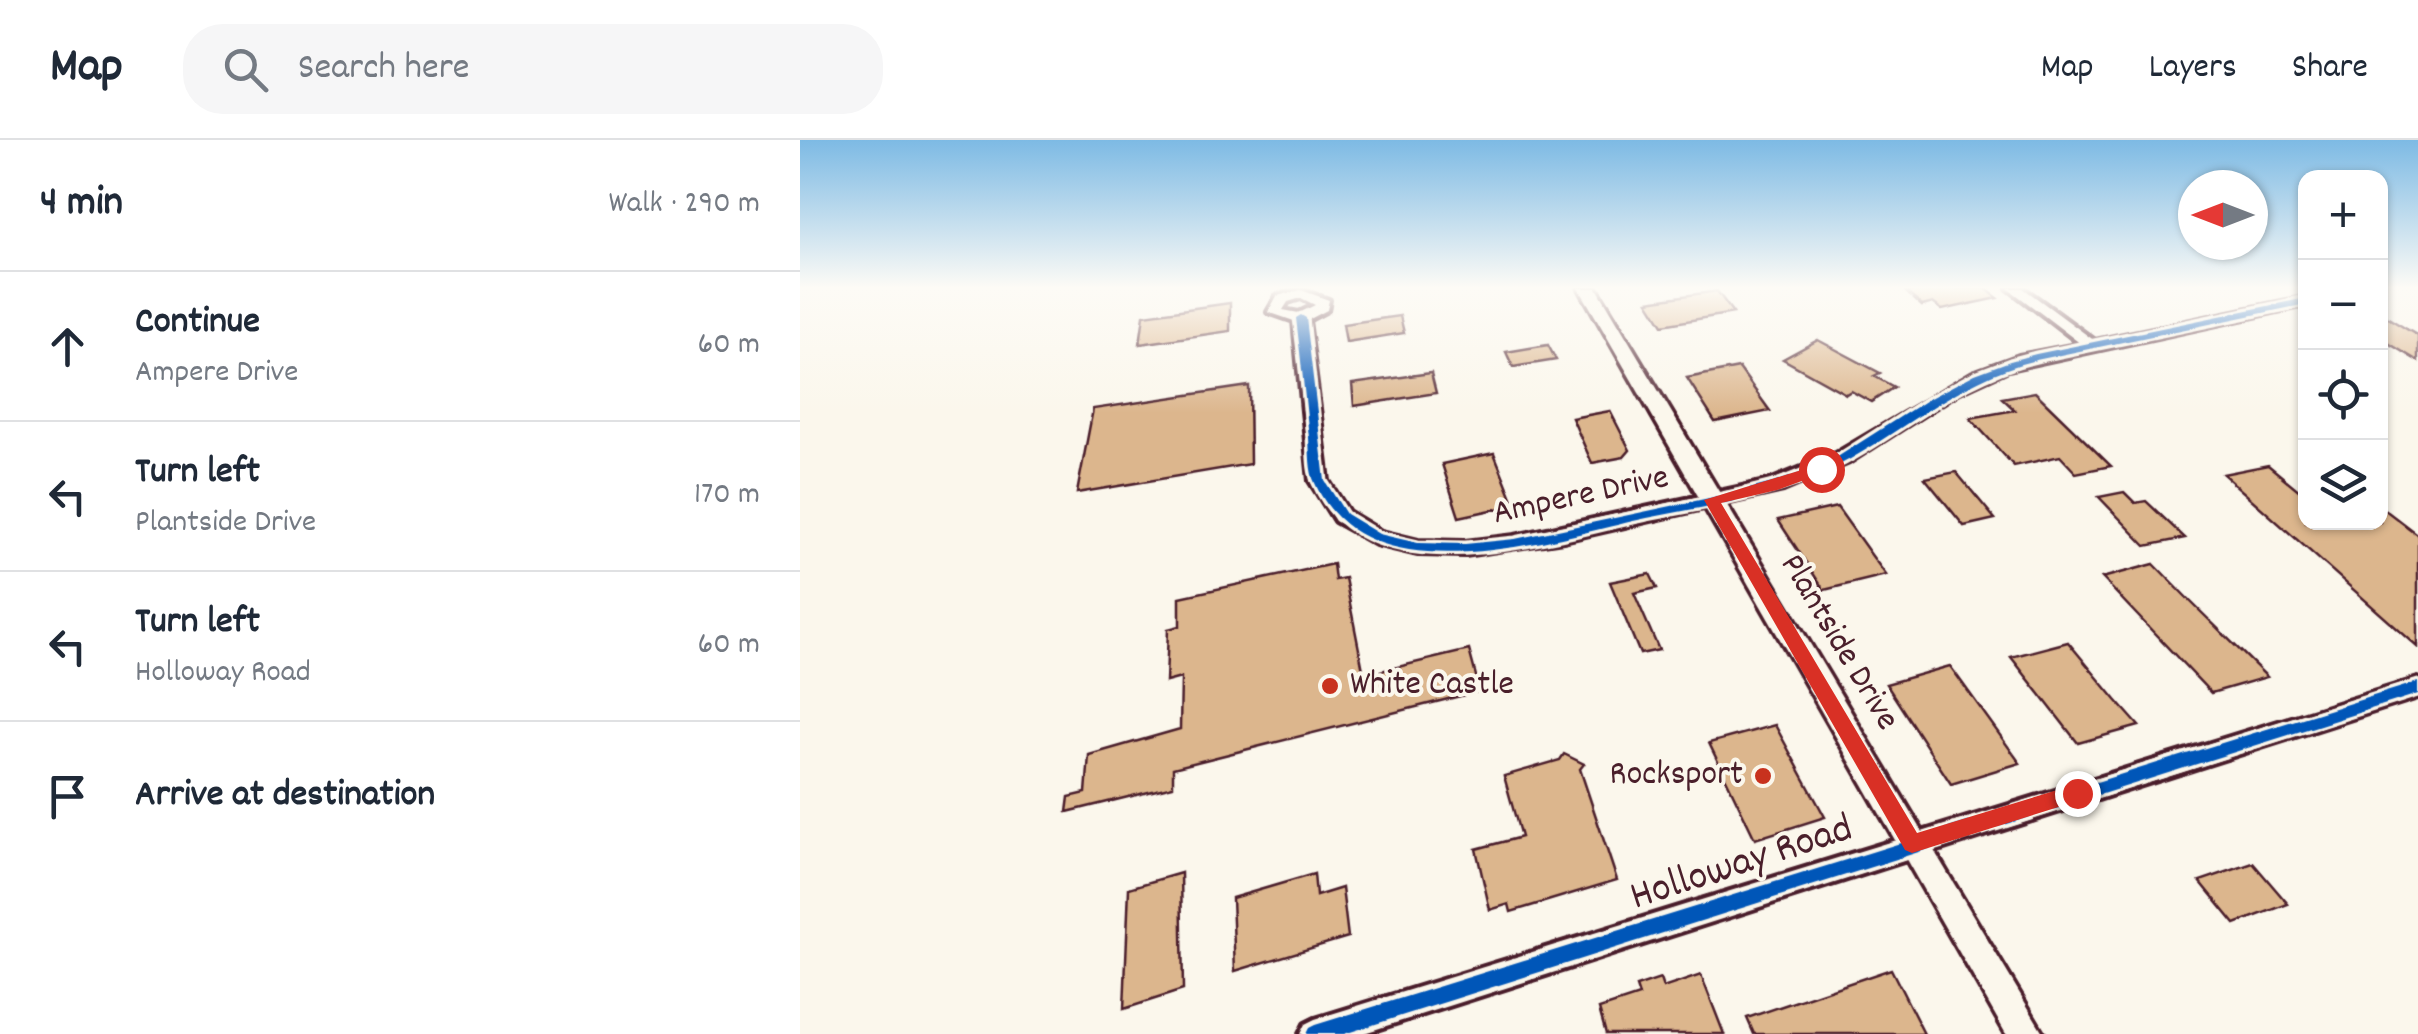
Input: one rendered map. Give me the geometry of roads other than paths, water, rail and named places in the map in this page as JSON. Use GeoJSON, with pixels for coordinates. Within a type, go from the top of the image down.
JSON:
{"type":"FeatureCollection","features":[{"type":"Feature","properties":{"kind":"street","name":"Ampere Drive"},"geometry":{"type":"LineString","coordinates":[[1302,330],[1318,481],[1336,511],[1372,534],[1416,547],[1478,548],[1772,487],[1821,469],[1978,376],[2021,360],[2158,330]]}},
{"type":"Feature","properties":{"kind":"street","name":"Plantside Drive"},"geometry":{"type":"LineString","coordinates":[[1612,330],[2026,1034]]}},
{"type":"Feature","properties":{"kind":"street"},"geometry":{"type":"LineString","coordinates":[[2071,330],[2093,346]]}},
{"type":"Feature","properties":{"kind":"street","name":"Holloway Road"},"geometry":{"type":"LineString","coordinates":[[1315,1034],[2418,688]]}},
{"type":"Feature","properties":{"kind":"place","name":"White Castle"},"geometry":{"type":"Point","coordinates":[1330,686]}},
{"type":"Feature","properties":{"kind":"place","name":"Rocksport"},"geometry":{"type":"Point","coordinates":[1763,776]}}]}
